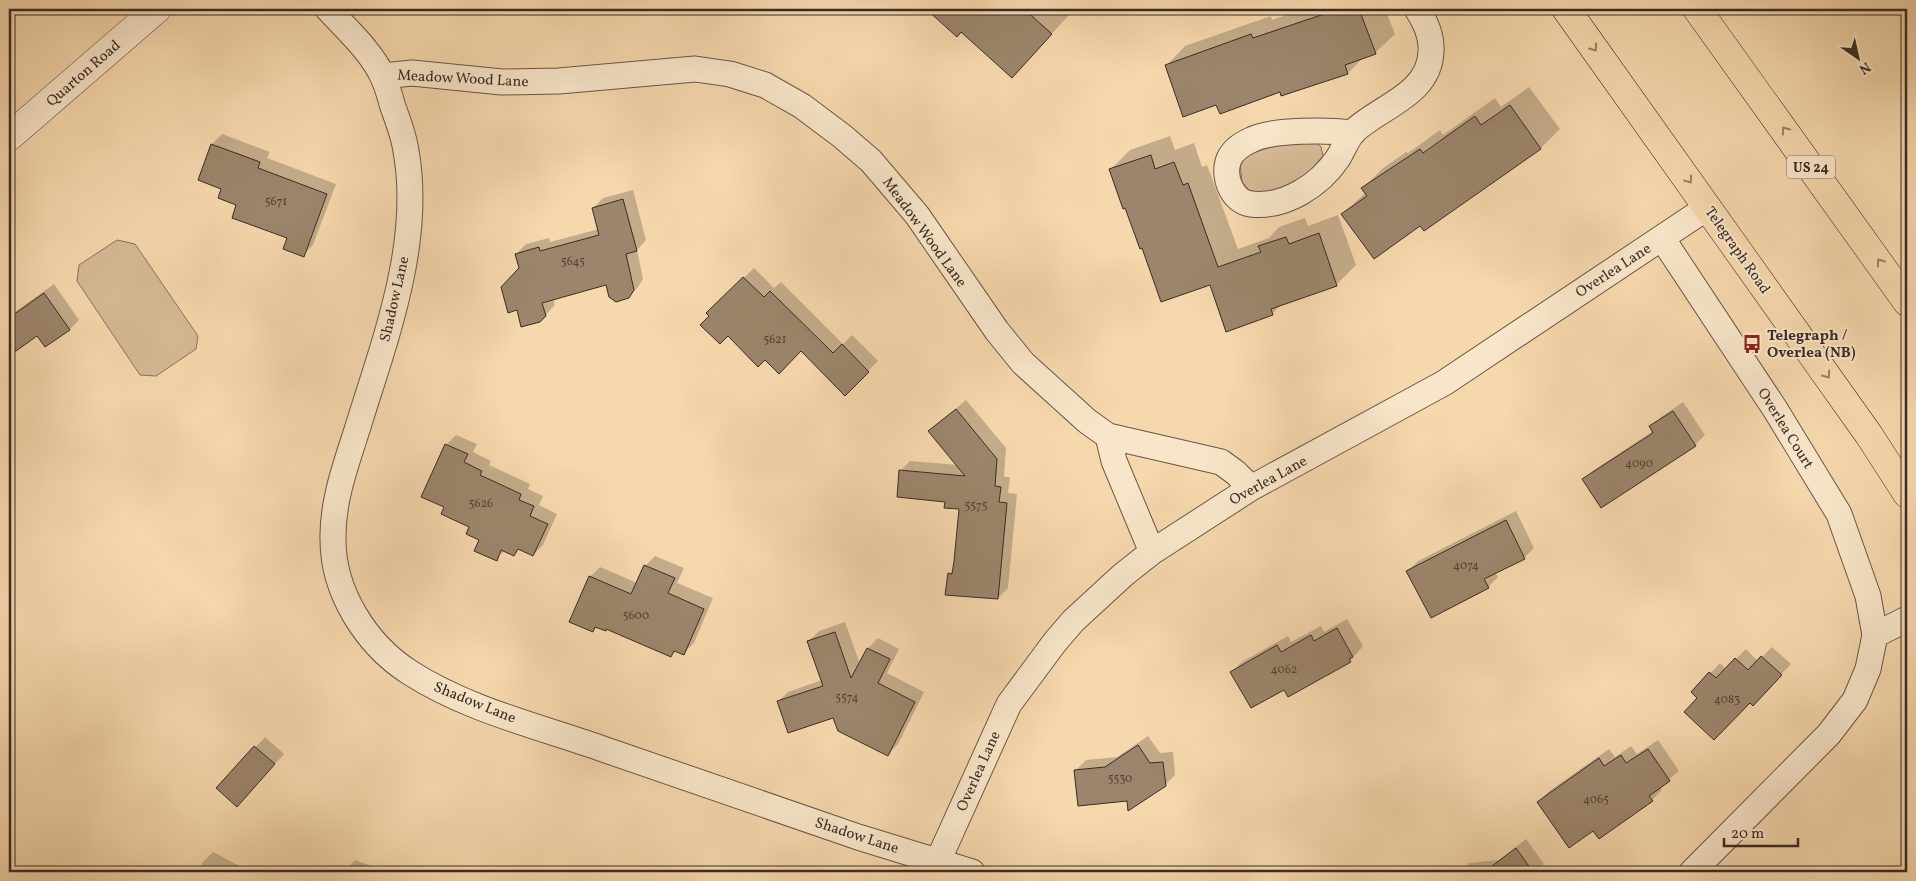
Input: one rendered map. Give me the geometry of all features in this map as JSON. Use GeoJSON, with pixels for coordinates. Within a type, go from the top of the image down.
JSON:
{"type":"FeatureCollection","features":[{"type":"Feature","properties":{"kind":"highway","name":"Telegraph Road"},"geometry":{"type":"LineString","coordinates":[[1566,9],[1868,434],[1907,494]]}},
{"type":"Feature","properties":{"kind":"highway","name":"US 24"},"geometry":{"type":"LineString","coordinates":[[1697,9],[1907,302]]}},
{"type":"Feature","properties":{"kind":"highway"},"geometry":{"type":"LineString","coordinates":[[1868,434],[1907,460]]}},
{"type":"Feature","properties":{"kind":"street","name":"Quarton Road"},"geometry":{"type":"LineString","coordinates":[[9,137],[158,9]]}},
{"type":"Feature","properties":{"kind":"street","name":"Shadow Lane"},"geometry":{"type":"LineString","coordinates":[[328,9],[366,52],[383,76],[406,150],[410,193],[406,250],[387,333],[342,475],[334,515],[333,540],[335,564],[341,588],[364,630],[395,662],[448,694],[860,838],[972,872]]}},
{"type":"Feature","properties":{"kind":"street"},"geometry":{"type":"LineString","coordinates":[[1352,132],[1302,131],[1254,138],[1238,147],[1229,160],[1227,173],[1229,186],[1236,196],[1249,204],[1269,204],[1294,196],[1312,186],[1336,160],[1352,132],[1414,89],[1424,77],[1431,63],[1432,46],[1424,18],[1417,9]]}},
{"type":"Feature","properties":{"kind":"street","name":"Meadow Wood Lane"},"geometry":{"type":"LineString","coordinates":[[383,76],[412,73],[502,82],[521,82],[559,81],[695,69],[730,74],[765,85],[802,106],[871,161],[917,215],[997,332],[1023,363],[1087,421],[1108,436],[1221,462],[1236,473],[1251,488]]}},
{"type":"Feature","properties":{"kind":"street","name":"Overlea Lane"},"geometry":{"type":"LineString","coordinates":[[938,861],[1009,704],[1073,621],[1123,575],[1152,552],[1251,488],[1444,383],[1708,207]]}},
{"type":"Feature","properties":{"kind":"street","name":"Overlea Court"},"geometry":{"type":"LineString","coordinates":[[1662,238],[1775,408],[1839,514],[1868,596],[1875,635],[1868,669],[1855,700],[1829,734],[1692,872]]}},
{"type":"Feature","properties":{"kind":"street"},"geometry":{"type":"LineString","coordinates":[[1108,436],[1114,461],[1152,552]]}},
{"type":"Feature","properties":{"kind":"street"},"geometry":{"type":"LineString","coordinates":[[1875,635],[1907,619]]}},
{"type":"Feature","properties":{"kind":"shaded area"},"geometry":{"type":"Polygon","coordinates":[[[1315,142],[1321,147],[1323,156],[1300,182],[1270,193],[1250,191],[1242,182],[1240,164],[1254,153],[1263,149],[1296,143],[1315,142]]]}},
{"type":"Feature","properties":{"kind":"shaded area"},"geometry":{"type":"Polygon","coordinates":[[[117,240],[135,244],[198,336],[196,349],[156,376],[140,375],[77,281],[79,265],[117,240]]]}},
{"type":"Feature","properties":{"kind":"building"},"geometry":{"type":"Polygon","coordinates":[[[926,9],[1024,9],[1052,34],[1012,78],[961,32],[957,37],[926,9]]]}},
{"type":"Feature","properties":{"kind":"building"},"geometry":{"type":"Polygon","coordinates":[[[1339,9],[1359,9],[1376,54],[1345,65],[1348,74],[1281,96],[1280,92],[1220,114],[1216,105],[1183,117],[1165,65],[1251,34],[1253,38],[1339,9]]]}},
{"type":"Feature","properties":{"kind":"building"},"geometry":{"type":"Polygon","coordinates":[[[1510,105],[1541,149],[1424,231],[1420,226],[1374,259],[1341,214],[1367,196],[1361,188],[1420,149],[1423,153],[1475,116],[1481,125],[1510,105]]]}},
{"type":"Feature","properties":{"kind":"building"},"geometry":{"type":"Polygon","coordinates":[[[211,144],[260,162],[258,168],[327,194],[304,257],[283,249],[287,238],[232,218],[236,205],[218,198],[221,189],[198,180],[211,144]]]}},
{"type":"Feature","properties":{"kind":"building"},"geometry":{"type":"Polygon","coordinates":[[[1151,155],[1155,169],[1174,162],[1183,185],[1188,183],[1218,267],[1261,252],[1258,246],[1286,237],[1289,244],[1319,233],[1337,286],[1271,309],[1273,315],[1226,332],[1210,285],[1161,302],[1142,248],[1140,249],[1125,208],[1123,209],[1109,169],[1151,155]]]}},
{"type":"Feature","properties":{"kind":"building"},"geometry":{"type":"Polygon","coordinates":[[[623,199],[637,251],[626,254],[634,290],[629,298],[616,302],[609,297],[606,285],[542,303],[546,316],[540,322],[521,327],[517,310],[508,313],[501,287],[519,268],[515,254],[539,247],[540,251],[599,235],[592,208],[623,199]]]}},
{"type":"Feature","properties":{"kind":"building"},"geometry":{"type":"Polygon","coordinates":[[[743,277],[764,297],[770,291],[833,353],[842,344],[869,372],[845,396],[801,351],[779,374],[765,360],[758,367],[728,336],[720,344],[700,325],[709,316],[706,313],[743,277]]]}},
{"type":"Feature","properties":{"kind":"building"},"geometry":{"type":"Polygon","coordinates":[[[44,293],[70,330],[45,347],[37,336],[9,356],[9,318],[44,293]]]}},
{"type":"Feature","properties":{"kind":"building"},"geometry":{"type":"Polygon","coordinates":[[[956,409],[997,459],[995,486],[1001,487],[999,502],[1007,503],[998,599],[945,595],[948,573],[952,574],[959,509],[944,508],[945,502],[897,497],[899,470],[965,476],[928,431],[956,409]]]}},
{"type":"Feature","properties":{"kind":"building"},"geometry":{"type":"Polygon","coordinates":[[[1673,411],[1696,446],[1601,508],[1582,479],[1653,433],[1649,426],[1673,411]]]}},
{"type":"Feature","properties":{"kind":"building"},"geometry":{"type":"Polygon","coordinates":[[[445,444],[468,454],[464,462],[482,471],[480,475],[521,494],[519,500],[534,506],[530,516],[548,524],[533,556],[518,549],[514,556],[501,550],[497,561],[474,551],[479,540],[466,534],[469,527],[441,514],[444,507],[421,497],[445,444]]]}},
{"type":"Feature","properties":{"kind":"building"},"geometry":{"type":"Polygon","coordinates":[[[1506,520],[1525,559],[1484,579],[1489,588],[1431,618],[1406,571],[1506,520]]]}},
{"type":"Feature","properties":{"kind":"building"},"geometry":{"type":"Polygon","coordinates":[[[644,565],[675,578],[668,593],[704,609],[684,655],[674,651],[671,657],[606,629],[606,631],[595,627],[593,632],[569,622],[589,576],[631,594],[644,565]]]}},
{"type":"Feature","properties":{"kind":"building"},"geometry":{"type":"Polygon","coordinates":[[[1337,628],[1353,657],[1349,659],[1351,662],[1288,697],[1284,690],[1251,708],[1230,672],[1277,645],[1281,652],[1311,635],[1314,641],[1337,628]]]}},
{"type":"Feature","properties":{"kind":"building"},"geometry":{"type":"Polygon","coordinates":[[[835,632],[851,678],[867,648],[890,659],[878,683],[915,702],[888,756],[838,731],[833,718],[788,733],[777,701],[823,686],[807,641],[835,632]]]}},
{"type":"Feature","properties":{"kind":"building"},"geometry":{"type":"Polygon","coordinates":[[[1761,656],[1782,675],[1753,706],[1750,703],[1714,740],[1684,712],[1697,698],[1691,692],[1709,672],[1716,678],[1735,658],[1748,670],[1761,656]]]}},
{"type":"Feature","properties":{"kind":"building"},"geometry":{"type":"Polygon","coordinates":[[[1138,745],[1150,763],[1163,762],[1166,786],[1128,811],[1127,801],[1078,806],[1074,770],[1105,767],[1138,745]]]}},
{"type":"Feature","properties":{"kind":"building"},"geometry":{"type":"Polygon","coordinates":[[[254,746],[275,764],[237,807],[216,788],[254,746]]]}},
{"type":"Feature","properties":{"kind":"building"},"geometry":{"type":"Polygon","coordinates":[[[1648,749],[1670,781],[1649,796],[1653,801],[1599,839],[1593,831],[1569,848],[1537,802],[1599,758],[1604,766],[1621,755],[1626,763],[1648,749]]]}},
{"type":"Feature","properties":{"kind":"building"},"geometry":{"type":"Polygon","coordinates":[[[1516,848],[1533,872],[1484,872],[1516,848]]]}},
{"type":"Feature","properties":{"kind":"place","name":"Telegraph / Overlea (NB)"},"geometry":{"type":"Point","coordinates":[1752,344]}}]}
